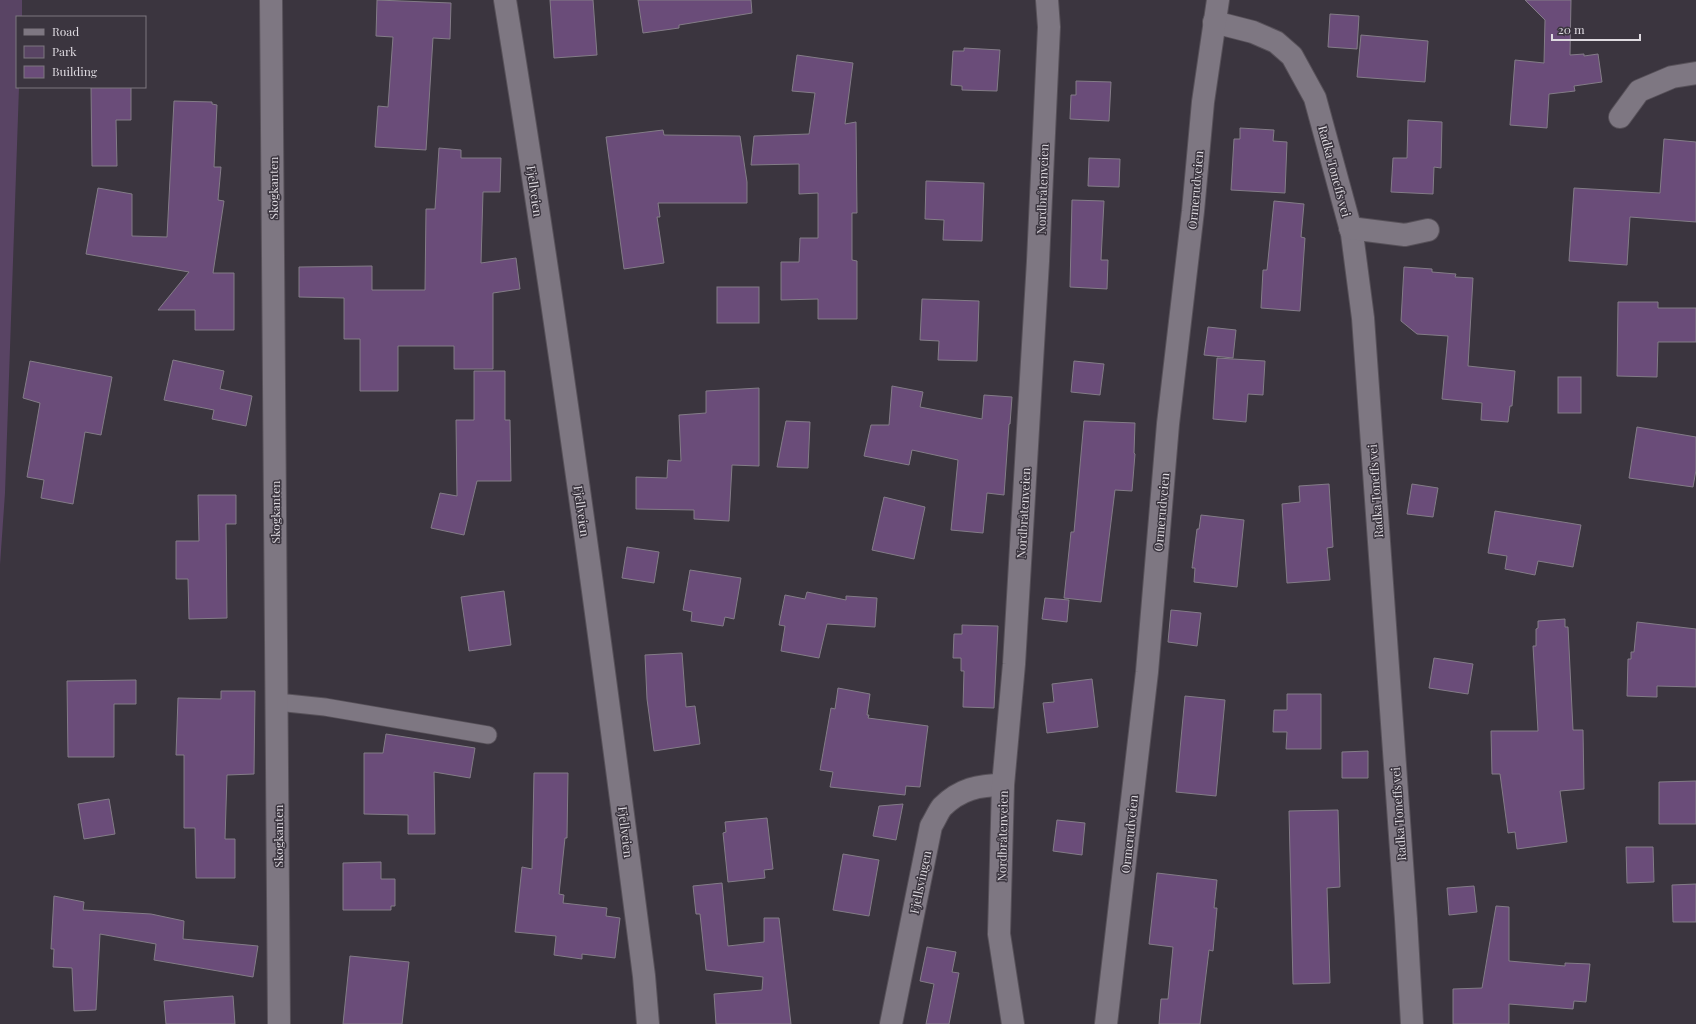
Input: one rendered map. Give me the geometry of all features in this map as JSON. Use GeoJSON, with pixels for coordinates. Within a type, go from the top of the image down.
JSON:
{"type":"FeatureCollection","features":[{"type":"Feature","properties":{"kind":"street","name":"Skogkanten"},"geometry":{"type":"LineString","coordinates":[[271,0],[279,1024]]}},
{"type":"Feature","properties":{"kind":"street","name":"Fjellveien"},"geometry":{"type":"LineString","coordinates":[[505,0],[528,143],[592,583],[644,976],[648,1024]]}},
{"type":"Feature","properties":{"kind":"street","name":"Nordbråtenveien"},"geometry":{"type":"LineString","coordinates":[[1013,1024],[999,934],[1003,785],[1014,664],[1038,262],[1049,26],[1047,0]]}},
{"type":"Feature","properties":{"kind":"street","name":"Ormerudveien"},"geometry":{"type":"LineString","coordinates":[[1106,1024],[1148,672],[1168,424],[1193,212],[1203,102],[1218,0]]}},
{"type":"Feature","properties":{"kind":"street","name":"Radka Toneffs vei"},"geometry":{"type":"LineString","coordinates":[[1214,22],[1253,32],[1276,42],[1292,56],[1315,98],[1350,228],[1363,318],[1406,919],[1412,1024]]}},
{"type":"Feature","properties":{"kind":"street"},"geometry":{"type":"LineString","coordinates":[[1620,117],[1640,91],[1672,77],[1696,73]]}},
{"type":"Feature","properties":{"kind":"street"},"geometry":{"type":"LineString","coordinates":[[1350,228],[1405,235],[1428,230]]}},
{"type":"Feature","properties":{"kind":"street","name":"Fjellsvingen"},"geometry":{"type":"LineString","coordinates":[[891,1024],[931,826],[942,808],[964,791],[984,785],[1003,785]]}},
{"type":"Feature","properties":{"kind":"lane"},"geometry":{"type":"LineString","coordinates":[[276,702],[326,707],[488,735]]}},
{"type":"Feature","properties":{"kind":"green space"},"geometry":{"type":"Polygon","coordinates":[[[0,0],[22,0],[22,16],[16,16],[16,88],[19,88],[5,493],[0,565],[0,0]]]}},
{"type":"Feature","properties":{"kind":"building"},"geometry":{"type":"Polygon","coordinates":[[[377,0],[451,3],[450,39],[433,38],[426,150],[375,147],[378,106],[388,107],[393,37],[376,36],[377,0]]]}},
{"type":"Feature","properties":{"kind":"building"},"geometry":{"type":"Polygon","coordinates":[[[550,0],[593,0],[597,55],[554,58],[550,0]]]}},
{"type":"Feature","properties":{"kind":"building"},"geometry":{"type":"Polygon","coordinates":[[[638,0],[751,0],[752,13],[679,25],[679,28],[643,33],[638,0]]]}},
{"type":"Feature","properties":{"kind":"building"},"geometry":{"type":"Polygon","coordinates":[[[1525,0],[1571,0],[1570,55],[1584,54],[1584,56],[1598,54],[1602,82],[1574,86],[1575,91],[1549,94],[1547,128],[1510,125],[1515,60],[1544,63],[1545,20],[1525,0]]]}},
{"type":"Feature","properties":{"kind":"building"},"geometry":{"type":"Polygon","coordinates":[[[1330,14],[1359,16],[1357,49],[1328,47],[1330,14]]]}},
{"type":"Feature","properties":{"kind":"building"},"geometry":{"type":"Polygon","coordinates":[[[1361,35],[1428,41],[1425,82],[1357,77],[1361,35]]]}},
{"type":"Feature","properties":{"kind":"building"},"geometry":{"type":"Polygon","coordinates":[[[964,48],[1000,50],[997,91],[962,90],[962,86],[951,85],[953,51],[964,51],[964,48]]]}},
{"type":"Feature","properties":{"kind":"building"},"geometry":{"type":"Polygon","coordinates":[[[797,55],[853,63],[845,124],[856,122],[857,213],[852,213],[852,260],[857,261],[857,319],[818,319],[818,299],[781,300],[781,262],[799,262],[800,238],[818,238],[818,193],[799,194],[799,164],[751,165],[754,136],[809,134],[815,93],[792,91],[797,55]]]}},
{"type":"Feature","properties":{"kind":"building"},"geometry":{"type":"Polygon","coordinates":[[[1076,81],[1111,82],[1109,121],[1070,119],[1071,95],[1076,95],[1076,81]]]}},
{"type":"Feature","properties":{"kind":"building"},"geometry":{"type":"Polygon","coordinates":[[[91,88],[131,88],[131,120],[116,120],[117,166],[92,166],[91,88]]]}},
{"type":"Feature","properties":{"kind":"building"},"geometry":{"type":"Polygon","coordinates":[[[174,101],[212,102],[212,104],[217,105],[214,167],[221,167],[218,200],[224,201],[213,273],[234,273],[234,330],[195,330],[195,310],[158,310],[189,272],[86,254],[98,188],[132,194],[132,236],[167,237],[174,101]]]}},
{"type":"Feature","properties":{"kind":"building"},"geometry":{"type":"Polygon","coordinates":[[[1408,120],[1442,122],[1441,168],[1434,167],[1433,194],[1391,192],[1393,158],[1407,158],[1408,120]]]}},
{"type":"Feature","properties":{"kind":"building"},"geometry":{"type":"Polygon","coordinates":[[[1240,128],[1274,130],[1273,141],[1287,142],[1285,193],[1231,190],[1234,139],[1240,139],[1240,128]]]}},
{"type":"Feature","properties":{"kind":"building"},"geometry":{"type":"Polygon","coordinates":[[[663,130],[664,135],[740,136],[747,182],[747,203],[658,203],[660,217],[657,217],[664,263],[624,269],[606,137],[663,130]]]}},
{"type":"Feature","properties":{"kind":"building"},"geometry":{"type":"Polygon","coordinates":[[[1664,139],[1696,142],[1696,222],[1630,217],[1627,265],[1569,261],[1574,188],[1660,193],[1664,139]]]}},
{"type":"Feature","properties":{"kind":"building"},"geometry":{"type":"Polygon","coordinates":[[[439,148],[461,150],[461,158],[501,158],[500,192],[483,192],[481,263],[516,258],[520,289],[493,293],[493,369],[454,369],[454,346],[398,346],[398,391],[360,391],[360,339],[344,339],[344,298],[299,297],[299,267],[372,266],[372,290],[425,290],[426,209],[435,209],[439,148]]]}},
{"type":"Feature","properties":{"kind":"building"},"geometry":{"type":"Polygon","coordinates":[[[1089,158],[1120,159],[1119,187],[1088,186],[1089,158]]]}},
{"type":"Feature","properties":{"kind":"building"},"geometry":{"type":"Polygon","coordinates":[[[926,181],[984,183],[982,241],[943,240],[944,220],[925,219],[926,181]]]}},
{"type":"Feature","properties":{"kind":"building"},"geometry":{"type":"Polygon","coordinates":[[[1072,200],[1104,201],[1101,260],[1108,260],[1107,289],[1070,287],[1072,200]]]}},
{"type":"Feature","properties":{"kind":"building"},"geometry":{"type":"Polygon","coordinates":[[[1274,201],[1304,204],[1301,237],[1305,238],[1300,311],[1261,308],[1263,270],[1267,270],[1274,201]]]}},
{"type":"Feature","properties":{"kind":"building"},"geometry":{"type":"Polygon","coordinates":[[[1404,267],[1432,269],[1432,272],[1456,274],[1455,277],[1473,278],[1468,366],[1515,371],[1512,406],[1510,406],[1508,422],[1481,420],[1482,403],[1442,399],[1448,336],[1417,334],[1401,321],[1404,267]]]}},
{"type":"Feature","properties":{"kind":"building"},"geometry":{"type":"Polygon","coordinates":[[[717,287],[759,287],[759,323],[717,323],[717,287]]]}},
{"type":"Feature","properties":{"kind":"building"},"geometry":{"type":"Polygon","coordinates":[[[922,299],[979,301],[977,361],[938,360],[939,341],[920,340],[922,299]]]}},
{"type":"Feature","properties":{"kind":"building"},"geometry":{"type":"Polygon","coordinates":[[[1618,302],[1658,302],[1658,308],[1696,308],[1696,342],[1658,342],[1657,377],[1617,376],[1618,302]]]}},
{"type":"Feature","properties":{"kind":"building"},"geometry":{"type":"Polygon","coordinates":[[[1208,327],[1236,330],[1233,358],[1204,355],[1208,327]]]}},
{"type":"Feature","properties":{"kind":"building"},"geometry":{"type":"Polygon","coordinates":[[[1217,358],[1265,361],[1263,395],[1248,394],[1246,422],[1213,419],[1217,358]]]}},
{"type":"Feature","properties":{"kind":"building"},"geometry":{"type":"Polygon","coordinates":[[[173,360],[224,371],[220,389],[252,396],[246,426],[212,419],[214,410],[164,400],[173,360]]]}},
{"type":"Feature","properties":{"kind":"building"},"geometry":{"type":"Polygon","coordinates":[[[30,361],[112,377],[101,435],[85,432],[73,504],[41,498],[44,480],[27,477],[40,403],[23,398],[30,361]]]}},
{"type":"Feature","properties":{"kind":"building"},"geometry":{"type":"Polygon","coordinates":[[[1074,361],[1104,364],[1100,395],[1071,392],[1074,361]]]}},
{"type":"Feature","properties":{"kind":"building"},"geometry":{"type":"Polygon","coordinates":[[[474,371],[505,371],[505,420],[510,420],[511,481],[477,481],[464,535],[431,528],[440,493],[457,496],[456,420],[474,420],[474,371]]]}},
{"type":"Feature","properties":{"kind":"building"},"geometry":{"type":"Polygon","coordinates":[[[1558,377],[1581,377],[1581,413],[1558,413],[1558,377]]]}},
{"type":"Feature","properties":{"kind":"building"},"geometry":{"type":"Polygon","coordinates":[[[892,386],[923,392],[920,407],[982,419],[984,395],[1012,397],[1004,495],[987,493],[983,533],[951,530],[958,460],[912,450],[909,465],[864,456],[871,425],[889,425],[892,386]]]}},
{"type":"Feature","properties":{"kind":"building"},"geometry":{"type":"Polygon","coordinates":[[[759,388],[759,466],[732,465],[729,521],[694,519],[694,510],[636,509],[636,477],[667,478],[668,460],[681,461],[679,415],[706,413],[706,391],[759,388]]]}},
{"type":"Feature","properties":{"kind":"building"},"geometry":{"type":"Polygon","coordinates":[[[786,421],[810,422],[808,468],[777,467],[786,421]]]}},
{"type":"Feature","properties":{"kind":"building"},"geometry":{"type":"Polygon","coordinates":[[[1084,421],[1135,423],[1135,454],[1132,491],[1115,490],[1101,602],[1064,598],[1071,532],[1074,532],[1084,421]]]}},
{"type":"Feature","properties":{"kind":"building"},"geometry":{"type":"Polygon","coordinates":[[[1637,427],[1696,437],[1696,470],[1693,487],[1629,478],[1637,427]]]}},
{"type":"Feature","properties":{"kind":"building"},"geometry":{"type":"Polygon","coordinates":[[[1329,484],[1333,547],[1327,548],[1330,580],[1287,583],[1282,504],[1300,502],[1299,486],[1329,484]]]}},
{"type":"Feature","properties":{"kind":"building"},"geometry":{"type":"Polygon","coordinates":[[[1412,484],[1438,488],[1433,517],[1407,514],[1412,484]]]}},
{"type":"Feature","properties":{"kind":"building"},"geometry":{"type":"Polygon","coordinates":[[[198,495],[236,495],[236,524],[226,524],[227,618],[189,619],[188,579],[176,579],[176,541],[199,541],[198,495]]]}},
{"type":"Feature","properties":{"kind":"building"},"geometry":{"type":"Polygon","coordinates":[[[884,497],[925,507],[914,559],[872,550],[884,497]]]}},
{"type":"Feature","properties":{"kind":"building"},"geometry":{"type":"Polygon","coordinates":[[[1495,511],[1581,525],[1573,567],[1538,561],[1535,575],[1505,569],[1507,556],[1488,553],[1495,511]]]}},
{"type":"Feature","properties":{"kind":"building"},"geometry":{"type":"Polygon","coordinates":[[[1201,515],[1244,520],[1237,587],[1194,582],[1195,568],[1192,568],[1197,529],[1199,529],[1201,515]]]}},
{"type":"Feature","properties":{"kind":"building"},"geometry":{"type":"Polygon","coordinates":[[[627,547],[659,552],[654,583],[622,578],[627,547]]]}},
{"type":"Feature","properties":{"kind":"building"},"geometry":{"type":"Polygon","coordinates":[[[690,570],[741,578],[734,619],[725,617],[723,626],[691,621],[692,612],[683,610],[690,570]]]}},
{"type":"Feature","properties":{"kind":"building"},"geometry":{"type":"Polygon","coordinates":[[[504,591],[511,645],[469,651],[461,597],[504,591]]]}},
{"type":"Feature","properties":{"kind":"building"},"geometry":{"type":"Polygon","coordinates":[[[807,592],[846,600],[846,596],[877,598],[875,627],[827,624],[819,658],[781,651],[785,626],[779,625],[785,595],[805,599],[807,592]]]}},
{"type":"Feature","properties":{"kind":"building"},"geometry":{"type":"Polygon","coordinates":[[[1045,598],[1069,600],[1067,622],[1042,619],[1045,598]]]}},
{"type":"Feature","properties":{"kind":"building"},"geometry":{"type":"Polygon","coordinates":[[[1171,610],[1201,613],[1197,646],[1168,642],[1171,610]]]}},
{"type":"Feature","properties":{"kind":"building"},"geometry":{"type":"Polygon","coordinates":[[[1565,619],[1565,627],[1568,627],[1573,730],[1583,730],[1584,789],[1560,791],[1567,842],[1517,849],[1515,832],[1508,833],[1500,774],[1492,774],[1491,731],[1538,731],[1533,646],[1536,646],[1536,629],[1538,628],[1538,621],[1565,619]]]}},
{"type":"Feature","properties":{"kind":"building"},"geometry":{"type":"Polygon","coordinates":[[[1637,622],[1696,629],[1696,687],[1657,686],[1657,697],[1627,696],[1628,659],[1631,659],[1631,652],[1634,652],[1637,622]]]}},
{"type":"Feature","properties":{"kind":"building"},"geometry":{"type":"Polygon","coordinates":[[[962,625],[998,626],[994,708],[963,707],[964,671],[961,671],[961,658],[953,658],[954,634],[962,634],[962,625]]]}},
{"type":"Feature","properties":{"kind":"building"},"geometry":{"type":"Polygon","coordinates":[[[682,653],[686,707],[695,706],[700,744],[654,751],[647,699],[645,655],[682,653]]]}},
{"type":"Feature","properties":{"kind":"building"},"geometry":{"type":"Polygon","coordinates":[[[1434,658],[1473,664],[1468,694],[1429,688],[1434,658]]]}},
{"type":"Feature","properties":{"kind":"building"},"geometry":{"type":"Polygon","coordinates":[[[1092,679],[1098,727],[1047,733],[1043,703],[1054,702],[1052,684],[1092,679]]]}},
{"type":"Feature","properties":{"kind":"building"},"geometry":{"type":"Polygon","coordinates":[[[136,680],[136,704],[114,704],[114,757],[68,757],[67,681],[136,680]]]}},
{"type":"Feature","properties":{"kind":"building"},"geometry":{"type":"Polygon","coordinates":[[[838,688],[870,694],[867,715],[869,715],[868,718],[928,726],[920,787],[906,786],[905,795],[830,787],[833,772],[820,770],[831,708],[835,709],[838,688]]]}},
{"type":"Feature","properties":{"kind":"building"},"geometry":{"type":"Polygon","coordinates":[[[221,691],[255,691],[254,774],[227,775],[225,839],[235,839],[235,878],[196,878],[195,828],[184,828],[184,755],[176,755],[178,698],[221,699],[221,691]]]}},
{"type":"Feature","properties":{"kind":"building"},"geometry":{"type":"Polygon","coordinates":[[[1287,694],[1321,694],[1321,749],[1286,749],[1287,732],[1273,732],[1274,710],[1287,710],[1287,694]]]}},
{"type":"Feature","properties":{"kind":"building"},"geometry":{"type":"Polygon","coordinates":[[[1185,696],[1225,700],[1216,796],[1176,792],[1185,696]]]}},
{"type":"Feature","properties":{"kind":"building"},"geometry":{"type":"Polygon","coordinates":[[[386,734],[475,748],[470,778],[434,772],[435,834],[408,834],[408,815],[364,814],[364,753],[383,753],[386,734]]]}},
{"type":"Feature","properties":{"kind":"building"},"geometry":{"type":"Polygon","coordinates":[[[1368,751],[1368,778],[1342,778],[1342,752],[1368,751]]]}},
{"type":"Feature","properties":{"kind":"building"},"geometry":{"type":"Polygon","coordinates":[[[534,773],[568,773],[567,838],[565,838],[559,894],[564,895],[563,903],[607,908],[606,916],[620,918],[615,958],[582,954],[582,959],[554,955],[556,936],[515,932],[522,867],[532,869],[534,773]]]}},
{"type":"Feature","properties":{"kind":"building"},"geometry":{"type":"Polygon","coordinates":[[[1696,781],[1696,824],[1659,824],[1659,782],[1696,781]]]}},
{"type":"Feature","properties":{"kind":"building"},"geometry":{"type":"Polygon","coordinates":[[[109,799],[115,834],[84,839],[78,804],[109,799]]]}},
{"type":"Feature","properties":{"kind":"building"},"geometry":{"type":"Polygon","coordinates":[[[903,804],[896,840],[873,836],[879,806],[903,804]]]}},
{"type":"Feature","properties":{"kind":"building"},"geometry":{"type":"Polygon","coordinates":[[[1338,810],[1340,887],[1327,888],[1330,983],[1293,984],[1289,811],[1338,810]]]}},
{"type":"Feature","properties":{"kind":"building"},"geometry":{"type":"Polygon","coordinates":[[[767,818],[773,869],[764,870],[765,878],[728,882],[723,833],[726,832],[725,822],[767,818]]]}},
{"type":"Feature","properties":{"kind":"building"},"geometry":{"type":"Polygon","coordinates":[[[1057,820],[1085,823],[1082,855],[1053,851],[1057,820]]]}},
{"type":"Feature","properties":{"kind":"building"},"geometry":{"type":"Polygon","coordinates":[[[1626,847],[1653,847],[1654,882],[1627,883],[1626,847]]]}},
{"type":"Feature","properties":{"kind":"building"},"geometry":{"type":"Polygon","coordinates":[[[843,854],[879,860],[869,916],[833,910],[843,854]]]}},
{"type":"Feature","properties":{"kind":"building"},"geometry":{"type":"Polygon","coordinates":[[[381,862],[381,879],[395,879],[395,906],[391,906],[391,910],[343,910],[343,863],[381,862]]]}},
{"type":"Feature","properties":{"kind":"building"},"geometry":{"type":"Polygon","coordinates":[[[1157,873],[1217,880],[1214,908],[1217,908],[1213,951],[1209,950],[1200,1024],[1159,1024],[1161,999],[1168,999],[1173,947],[1149,944],[1157,873]]]}},
{"type":"Feature","properties":{"kind":"building"},"geometry":{"type":"Polygon","coordinates":[[[722,883],[728,946],[764,942],[764,918],[779,918],[791,1024],[716,1024],[714,994],[762,990],[763,977],[706,970],[700,914],[696,914],[693,886],[722,883]]]}},
{"type":"Feature","properties":{"kind":"building"},"geometry":{"type":"Polygon","coordinates":[[[1696,884],[1696,922],[1673,922],[1672,885],[1696,884]]]}},
{"type":"Feature","properties":{"kind":"building"},"geometry":{"type":"Polygon","coordinates":[[[1474,886],[1477,912],[1449,915],[1447,888],[1474,886]]]}},
{"type":"Feature","properties":{"kind":"building"},"geometry":{"type":"Polygon","coordinates":[[[54,896],[84,902],[83,910],[151,914],[184,921],[183,939],[258,946],[253,977],[154,960],[156,944],[100,934],[96,1010],[74,1011],[72,968],[53,967],[54,949],[51,949],[54,896]]]}},
{"type":"Feature","properties":{"kind":"building"},"geometry":{"type":"Polygon","coordinates":[[[1496,906],[1509,907],[1509,961],[1565,966],[1565,963],[1590,964],[1586,1002],[1574,1001],[1573,1009],[1509,1004],[1509,1024],[1453,1024],[1453,989],[1482,988],[1496,906]]]}},
{"type":"Feature","properties":{"kind":"building"},"geometry":{"type":"Polygon","coordinates":[[[927,947],[956,952],[952,972],[959,973],[949,1024],[926,1024],[934,984],[920,981],[927,947]]]}},
{"type":"Feature","properties":{"kind":"building"},"geometry":{"type":"Polygon","coordinates":[[[350,956],[409,962],[402,1024],[343,1024],[350,956]]]}},
{"type":"Feature","properties":{"kind":"building"},"geometry":{"type":"Polygon","coordinates":[[[233,996],[235,1024],[166,1024],[164,1001],[233,996]]]}}]}
